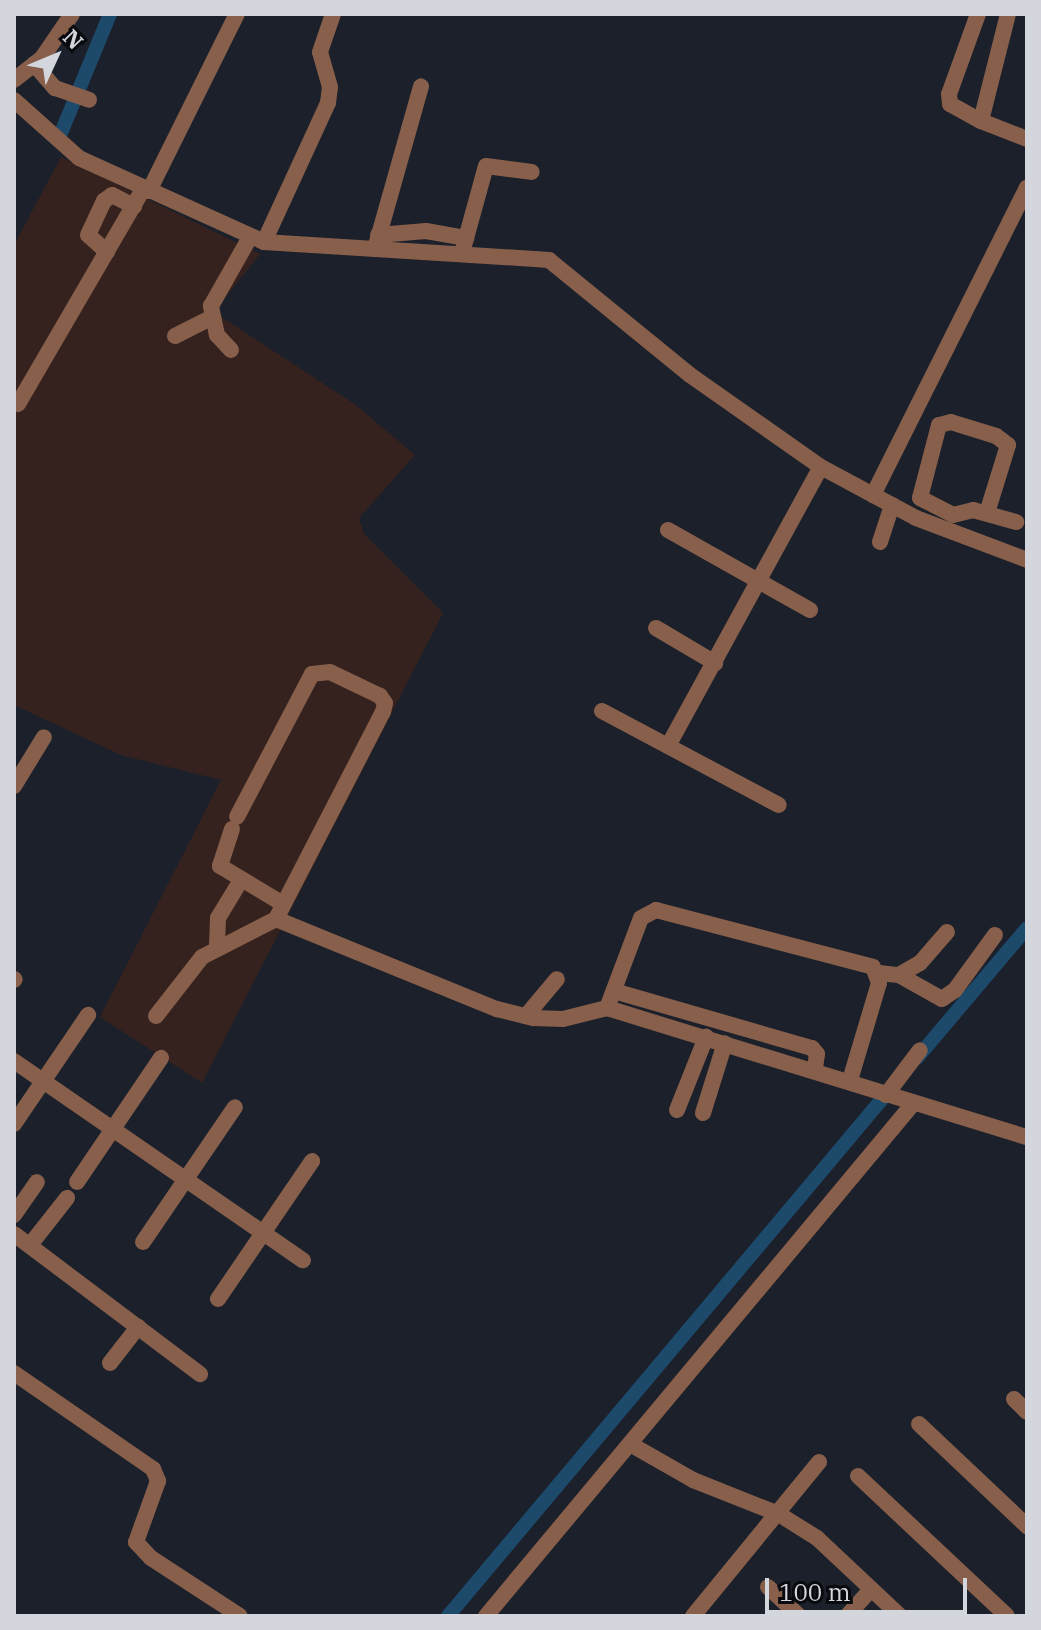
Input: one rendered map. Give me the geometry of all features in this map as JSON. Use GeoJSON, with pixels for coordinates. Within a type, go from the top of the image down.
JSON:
{"type":"FeatureCollection","features":[{"type":"Feature","properties":{"kind":"street"},"geometry":{"type":"LineString","coordinates":[[14,80],[34,64],[72,14]]}},
{"type":"Feature","properties":{"kind":"street"},"geometry":{"type":"LineString","coordinates":[[18,404],[146,190],[237,14]]}},
{"type":"Feature","properties":{"kind":"street"},"geometry":{"type":"LineString","coordinates":[[231,350],[217,335],[210,318],[211,306],[257,240],[328,103],[330,87],[320,52],[333,14]]}},
{"type":"Feature","properties":{"kind":"street"},"geometry":{"type":"LineString","coordinates":[[978,14],[949,94],[950,104],[981,121],[1027,139]]}},
{"type":"Feature","properties":{"kind":"street"},"geometry":{"type":"LineString","coordinates":[[981,121],[1008,14]]}},
{"type":"Feature","properties":{"kind":"street"},"geometry":{"type":"LineString","coordinates":[[34,64],[55,88],[89,100]]}},
{"type":"Feature","properties":{"kind":"street"},"geometry":{"type":"LineString","coordinates":[[376,242],[421,86]]}},
{"type":"Feature","properties":{"kind":"street"},"geometry":{"type":"LineString","coordinates":[[14,100],[64,149],[257,240],[464,245],[549,260],[690,375],[821,467],[973,543],[1027,560]]}},
{"type":"Feature","properties":{"kind":"street"},"geometry":{"type":"LineString","coordinates":[[464,245],[486,166],[532,172]]}},
{"type":"Feature","properties":{"kind":"street"},"geometry":{"type":"LineString","coordinates":[[873,495],[1027,187]]}},
{"type":"Feature","properties":{"kind":"street"},"geometry":{"type":"LineString","coordinates":[[107,252],[88,235],[104,201],[112,195],[134,206]]}},
{"type":"Feature","properties":{"kind":"street"},"geometry":{"type":"LineString","coordinates":[[175,336],[210,318]]}},
{"type":"Feature","properties":{"kind":"street"},"geometry":{"type":"LineString","coordinates":[[987,513],[1008,445],[996,436],[951,422],[939,425],[920,498],[953,515],[973,510],[1016,522]]}},
{"type":"Feature","properties":{"kind":"street"},"geometry":{"type":"LineString","coordinates":[[668,746],[821,467]]}},
{"type":"Feature","properties":{"kind":"street"},"geometry":{"type":"LineString","coordinates":[[880,542],[892,505]]}},
{"type":"Feature","properties":{"kind":"street"},"geometry":{"type":"LineString","coordinates":[[668,530],[810,610]]}},
{"type":"Feature","properties":{"kind":"street"},"geometry":{"type":"LineString","coordinates":[[656,628],[715,663]]}},
{"type":"Feature","properties":{"kind":"street"},"geometry":{"type":"LineString","coordinates":[[156,1016],[202,957],[280,911],[383,712],[385,703],[380,696],[330,672],[312,674],[234,823],[219,863],[280,911],[526,1016],[563,1019],[607,1008],[815,1069],[899,1100],[1027,1137]]}},
{"type":"Feature","properties":{"kind":"street"},"geometry":{"type":"LineString","coordinates":[[602,711],[779,805]]}},
{"type":"Feature","properties":{"kind":"street"},"geometry":{"type":"LineString","coordinates":[[14,786],[44,737]]}},
{"type":"Feature","properties":{"kind":"street"},"geometry":{"type":"LineString","coordinates":[[217,946],[218,918],[241,880]]}},
{"type":"Feature","properties":{"kind":"street"},"geometry":{"type":"LineString","coordinates":[[607,1008],[641,918],[656,910],[879,973],[899,975],[942,999],[955,990],[995,935]]}},
{"type":"Feature","properties":{"kind":"street"},"geometry":{"type":"LineString","coordinates":[[899,975],[920,963],[947,932]]}},
{"type":"Feature","properties":{"kind":"street"},"geometry":{"type":"LineString","coordinates":[[850,1080],[879,973]]}},
{"type":"Feature","properties":{"kind":"street"},"geometry":{"type":"LineString","coordinates":[[526,1016],[557,979]]}},
{"type":"Feature","properties":{"kind":"street"},"geometry":{"type":"LineString","coordinates":[[614,991],[812,1048],[817,1054],[815,1069]]}},
{"type":"Feature","properties":{"kind":"street"},"geometry":{"type":"LineString","coordinates":[[14,1124],[88,1015]]}},
{"type":"Feature","properties":{"kind":"street"},"geometry":{"type":"LineString","coordinates":[[677,1110],[706,1037]]}},
{"type":"Feature","properties":{"kind":"street"},"geometry":{"type":"LineString","coordinates":[[703,1113],[725,1043]]}},
{"type":"Feature","properties":{"kind":"street"},"geometry":{"type":"LineString","coordinates":[[486,1616],[630,1444],[899,1100],[920,1050]]}},
{"type":"Feature","properties":{"kind":"street"},"geometry":{"type":"LineString","coordinates":[[77,1182],[161,1058]]}},
{"type":"Feature","properties":{"kind":"street"},"geometry":{"type":"LineString","coordinates":[[14,1061],[303,1260]]}},
{"type":"Feature","properties":{"kind":"street"},"geometry":{"type":"LineString","coordinates":[[143,1242],[235,1107]]}},
{"type":"Feature","properties":{"kind":"street"},"geometry":{"type":"LineString","coordinates":[[218,1299],[312,1161]]}},
{"type":"Feature","properties":{"kind":"street"},"geometry":{"type":"LineString","coordinates":[[14,1215],[37,1182]]}},
{"type":"Feature","properties":{"kind":"street"},"geometry":{"type":"LineString","coordinates":[[30,1245],[67,1198]]}},
{"type":"Feature","properties":{"kind":"street"},"geometry":{"type":"LineString","coordinates":[[14,1234],[200,1374]]}},
{"type":"Feature","properties":{"kind":"street"},"geometry":{"type":"LineString","coordinates":[[110,1363],[138,1327]]}},
{"type":"Feature","properties":{"kind":"street"},"geometry":{"type":"LineString","coordinates":[[14,1373],[153,1469],[158,1481],[136,1542],[151,1558],[240,1616]]}},
{"type":"Feature","properties":{"kind":"street"},"geometry":{"type":"LineString","coordinates":[[1014,1399],[1027,1412]]}},
{"type":"Feature","properties":{"kind":"street"},"geometry":{"type":"LineString","coordinates":[[919,1424],[1027,1526]]}},
{"type":"Feature","properties":{"kind":"street"},"geometry":{"type":"LineString","coordinates":[[630,1444],[693,1480],[781,1516],[817,1538],[900,1616]]}},
{"type":"Feature","properties":{"kind":"street"},"geometry":{"type":"LineString","coordinates":[[693,1616],[781,1516],[819,1462]]}},
{"type":"Feature","properties":{"kind":"street"},"geometry":{"type":"LineString","coordinates":[[858,1476],[1007,1616]]}},
{"type":"Feature","properties":{"kind":"street"},"geometry":{"type":"LineString","coordinates":[[768,1587],[799,1616]]}},
{"type":"Feature","properties":{"kind":"street"},"geometry":{"type":"LineString","coordinates":[[847,1616],[871,1589]]}},
{"type":"Feature","properties":{"kind":"shaded area"},"geometry":{"type":"Polygon","coordinates":[[[61,157],[260,254],[214,312],[356,405],[415,455],[359,518],[364,534],[443,613],[202,1083],[100,1017],[221,780],[121,755],[14,705],[14,245],[61,157]]]}},
{"type":"Feature","properties":{"kind":"waterway"},"geometry":{"type":"LineString","coordinates":[[61,133],[110,14]]}},
{"type":"Feature","properties":{"kind":"waterway"},"geometry":{"type":"LineString","coordinates":[[917,1058],[1027,928]]}},
{"type":"Feature","properties":{"kind":"waterway"},"geometry":{"type":"LineString","coordinates":[[448,1616],[893,1086]]}}]}
